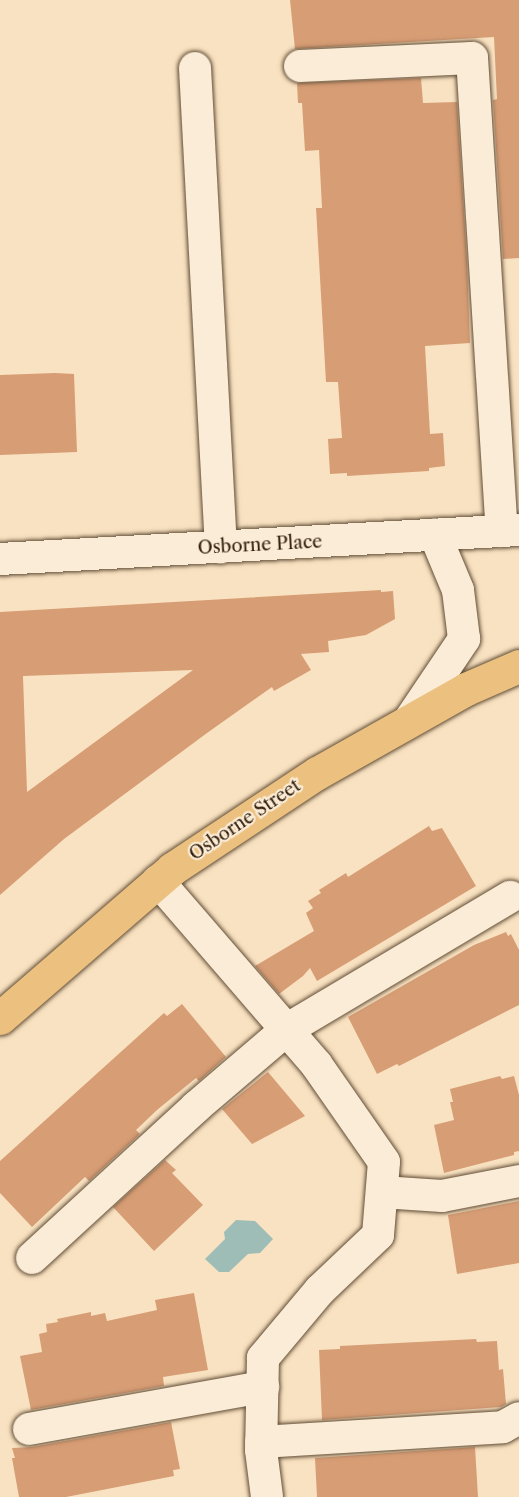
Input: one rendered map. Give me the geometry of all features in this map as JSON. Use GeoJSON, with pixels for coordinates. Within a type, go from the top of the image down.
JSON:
{"type":"FeatureCollection","features":[{"type":"Feature","properties":{"kind":"main road","name":"Osborne Street"},"geometry":{"type":"LineString","coordinates":[[0,1018],[158,881],[316,773],[466,689],[519,666]]}},
{"type":"Feature","properties":{"kind":"street"},"geometry":{"type":"LineString","coordinates":[[300,66],[472,58],[510,530]]}},
{"type":"Feature","properties":{"kind":"street"},"geometry":{"type":"LineString","coordinates":[[195,68],[221,547]]}},
{"type":"Feature","properties":{"kind":"street","name":"Osborne Place"},"geometry":{"type":"LineString","coordinates":[[0,559],[510,530]]}},
{"type":"Feature","properties":{"kind":"street"},"geometry":{"type":"LineString","coordinates":[[410,721],[464,639],[458,590],[435,535]]}},
{"type":"Feature","properties":{"kind":"street"},"geometry":{"type":"LineString","coordinates":[[158,881],[316,1064],[384,1162],[378,1235],[320,1290],[263,1358],[261,1442],[267,1497]]}},
{"type":"Feature","properties":{"kind":"street"},"geometry":{"type":"LineString","coordinates":[[32,1258],[286,1030],[510,897]]}},
{"type":"Feature","properties":{"kind":"street"},"geometry":{"type":"LineString","coordinates":[[382,1192],[442,1196],[519,1181]]}},
{"type":"Feature","properties":{"kind":"street"},"geometry":{"type":"LineString","coordinates":[[29,1429],[263,1387]]}},
{"type":"Feature","properties":{"kind":"street"},"geometry":{"type":"LineString","coordinates":[[261,1442],[503,1427],[519,1418]]}},
{"type":"Feature","properties":{"kind":"water"},"geometry":{"type":"Polygon","coordinates":[[[236,1220],[255,1221],[273,1239],[260,1253],[248,1254],[229,1272],[219,1272],[205,1259],[225,1239],[224,1232],[236,1220]]]}},
{"type":"Feature","properties":{"kind":"building"},"geometry":{"type":"Polygon","coordinates":[[[290,0],[519,0],[519,258],[503,259],[493,100],[497,99],[494,37],[295,49],[290,0]]]}},
{"type":"Feature","properties":{"kind":"building"},"geometry":{"type":"Polygon","coordinates":[[[421,78],[423,103],[457,102],[467,261],[470,343],[425,346],[430,434],[443,433],[445,466],[429,468],[429,471],[347,476],[347,473],[330,474],[328,439],[342,438],[338,382],[326,382],[316,208],[322,208],[319,150],[305,151],[302,103],[298,103],[297,83],[421,78]]]}},
{"type":"Feature","properties":{"kind":"building"},"geometry":{"type":"Polygon","coordinates":[[[74,374],[77,452],[0,455],[0,375],[74,374]]]}},
{"type":"Feature","properties":{"kind":"building"},"geometry":{"type":"Polygon","coordinates":[[[381,590],[381,592],[393,591],[395,619],[366,635],[328,641],[329,652],[301,654],[311,670],[274,691],[272,687],[207,733],[64,839],[0,895],[0,612],[381,590]],[[193,670],[23,676],[27,792],[193,670]]]}},
{"type":"Feature","properties":{"kind":"building"},"geometry":{"type":"Polygon","coordinates":[[[429,826],[432,831],[442,828],[476,886],[317,981],[310,968],[279,994],[255,966],[314,931],[306,913],[313,908],[308,901],[321,893],[319,890],[346,873],[348,877],[429,826]]]}},
{"type":"Feature","properties":{"kind":"building"},"geometry":{"type":"Polygon","coordinates":[[[506,932],[508,936],[511,934],[519,950],[519,1005],[399,1066],[397,1064],[377,1074],[348,1017],[474,945],[506,932]]]}},
{"type":"Feature","properties":{"kind":"building"},"geometry":{"type":"Polygon","coordinates":[[[182,1004],[226,1057],[199,1081],[196,1078],[157,1110],[136,1130],[140,1134],[89,1181],[85,1177],[32,1227],[0,1193],[0,1161],[164,1013],[167,1016],[182,1004]]]}},
{"type":"Feature","properties":{"kind":"building"},"geometry":{"type":"Polygon","coordinates":[[[268,1072],[305,1116],[252,1144],[222,1109],[268,1072]]]}},
{"type":"Feature","properties":{"kind":"building"},"geometry":{"type":"Polygon","coordinates":[[[500,1076],[502,1079],[514,1076],[519,1095],[519,1151],[514,1152],[514,1155],[444,1173],[434,1125],[454,1120],[450,1089],[500,1076]]]}},
{"type":"Feature","properties":{"kind":"building"},"geometry":{"type":"Polygon","coordinates":[[[165,1160],[176,1170],[172,1173],[203,1205],[154,1251],[113,1207],[165,1160]]]}},
{"type":"Feature","properties":{"kind":"building"},"geometry":{"type":"Polygon","coordinates":[[[519,1201],[519,1263],[457,1274],[448,1215],[519,1201]]]}},
{"type":"Feature","properties":{"kind":"building"},"geometry":{"type":"Polygon","coordinates":[[[194,1293],[208,1370],[163,1377],[164,1386],[31,1410],[20,1356],[42,1352],[39,1334],[47,1332],[46,1324],[58,1322],[57,1319],[91,1312],[91,1316],[105,1313],[107,1321],[157,1310],[155,1300],[194,1293]]]}},
{"type":"Feature","properties":{"kind":"building"},"geometry":{"type":"Polygon","coordinates":[[[476,1339],[477,1342],[497,1341],[499,1370],[503,1369],[506,1404],[501,1407],[322,1420],[319,1350],[340,1349],[340,1346],[476,1339]]]}},
{"type":"Feature","properties":{"kind":"building"},"geometry":{"type":"Polygon","coordinates":[[[171,1422],[180,1469],[173,1470],[174,1476],[66,1497],[19,1497],[12,1448],[32,1447],[171,1422]]]}},
{"type":"Feature","properties":{"kind":"building"},"geometry":{"type":"Polygon","coordinates":[[[475,1447],[478,1497],[317,1497],[315,1458],[475,1447]]]}}]}
